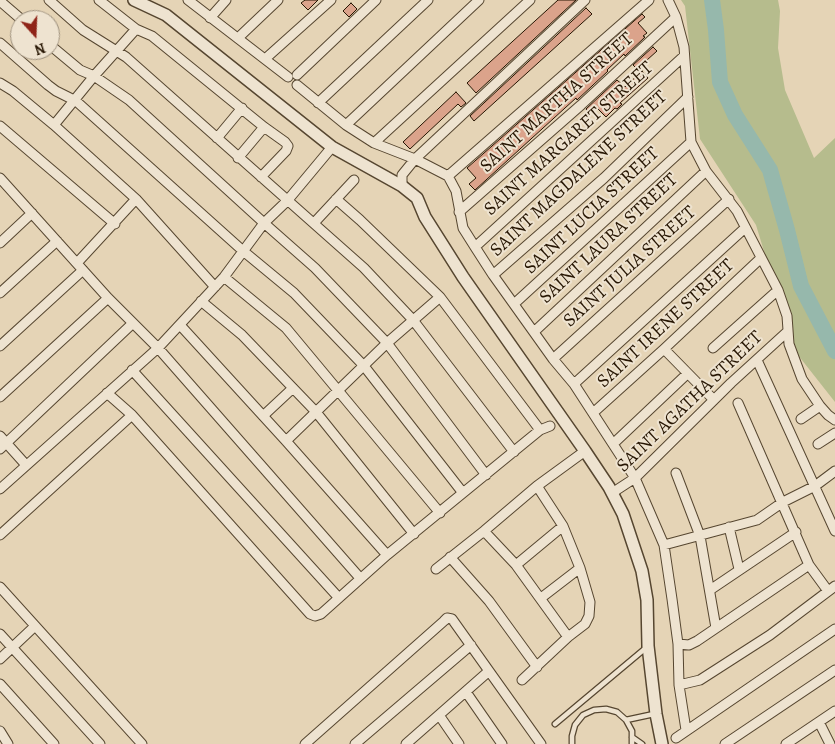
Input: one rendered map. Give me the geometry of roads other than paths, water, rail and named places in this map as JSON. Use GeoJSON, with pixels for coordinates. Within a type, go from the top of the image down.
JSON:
{"type":"FeatureCollection","features":[{"type":"Feature","properties":{"kind":"street"},"geometry":{"type":"LineString","coordinates":[[49,0],[83,30],[126,57],[364,268],[413,320],[514,452]]}},
{"type":"Feature","properties":{"kind":"street"},"geometry":{"type":"LineString","coordinates":[[99,0],[136,29],[152,36],[285,142],[288,146],[286,151],[261,177]]}},
{"type":"Feature","properties":{"kind":"street"},"geometry":{"type":"LineString","coordinates":[[134,0],[166,15],[332,147],[402,186],[417,198],[425,217],[463,277],[585,451],[623,514],[642,572],[647,600],[648,646],[656,714],[662,744]]}},
{"type":"Feature","properties":{"kind":"street"},"geometry":{"type":"LineString","coordinates":[[155,0],[166,15]]}},
{"type":"Feature","properties":{"kind":"street"},"geometry":{"type":"LineString","coordinates":[[188,0],[288,77],[290,85],[297,85],[346,125],[374,143],[415,159],[448,176],[456,191],[463,228],[493,275],[535,331],[553,359],[574,384],[635,478],[664,545],[678,644],[679,685],[686,730]]}},
{"type":"Feature","properties":{"kind":"street"},"geometry":{"type":"LineString","coordinates":[[210,18],[226,0]]}},
{"type":"Feature","properties":{"kind":"street"},"geometry":{"type":"LineString","coordinates":[[238,38],[278,0]]}},
{"type":"Feature","properties":{"kind":"street"},"geometry":{"type":"LineString","coordinates":[[265,59],[331,0]]}},
{"type":"Feature","properties":{"kind":"street"},"geometry":{"type":"LineString","coordinates":[[297,75],[376,0]]}},
{"type":"Feature","properties":{"kind":"street"},"geometry":{"type":"LineString","coordinates":[[318,103],[428,0]]}},
{"type":"Feature","properties":{"kind":"street"},"geometry":{"type":"LineString","coordinates":[[346,125],[479,0]]}},
{"type":"Feature","properties":{"kind":"street"},"geometry":{"type":"LineString","coordinates":[[374,143],[530,0]]}},
{"type":"Feature","properties":{"kind":"street"},"geometry":{"type":"LineString","coordinates":[[402,186],[402,175],[415,159],[585,0]]}},
{"type":"Feature","properties":{"kind":"street"},"geometry":{"type":"LineString","coordinates":[[448,176],[649,0]]}},
{"type":"Feature","properties":{"kind":"street"},"geometry":{"type":"LineString","coordinates":[[668,0],[676,17],[684,56],[691,142],[706,171],[729,199],[778,290],[787,316],[789,344],[802,378],[820,406],[835,420]]}},
{"type":"Feature","properties":{"kind":"street"},"geometry":{"type":"LineString","coordinates":[[0,1],[10,10]]}},
{"type":"Feature","properties":{"kind":"street","name":"SAINT MARTHA STREET"},"geometry":{"type":"LineString","coordinates":[[459,212],[581,106],[676,17]]}},
{"type":"Feature","properties":{"kind":"street"},"geometry":{"type":"LineString","coordinates":[[54,126],[94,76],[136,29]]}},
{"type":"Feature","properties":{"kind":"street"},"geometry":{"type":"LineString","coordinates":[[0,43],[48,85],[74,100],[242,250],[294,292],[364,366],[463,493]]}},
{"type":"Feature","properties":{"kind":"street"},"geometry":{"type":"LineString","coordinates":[[60,53],[80,70],[94,76],[129,100],[316,268],[387,343],[486,475]]}},
{"type":"Feature","properties":{"kind":"street","name":"SAINT MARGARET STREET"},"geometry":{"type":"LineString","coordinates":[[475,247],[684,56]]}},
{"type":"Feature","properties":{"kind":"street"},"geometry":{"type":"LineString","coordinates":[[288,77],[294,73],[297,75]]}},
{"type":"Feature","properties":{"kind":"street"},"geometry":{"type":"LineString","coordinates":[[297,75],[300,78],[297,85]]}},
{"type":"Feature","properties":{"kind":"street"},"geometry":{"type":"LineString","coordinates":[[0,83],[54,126],[136,199],[215,286]]}},
{"type":"Feature","properties":{"kind":"street","name":"SAINT MAGDALENE STREET"},"geometry":{"type":"LineString","coordinates":[[493,275],[604,178],[688,96]]}},
{"type":"Feature","properties":{"kind":"street"},"geometry":{"type":"LineString","coordinates":[[217,138],[242,108]]}},
{"type":"Feature","properties":{"kind":"street"},"geometry":{"type":"LineString","coordinates":[[0,126],[115,224]]}},
{"type":"Feature","properties":{"kind":"street"},"geometry":{"type":"LineString","coordinates":[[238,158],[264,127]]}},
{"type":"Feature","properties":{"kind":"street","name":"SAINT LUCIA STREET"},"geometry":{"type":"LineString","coordinates":[[514,304],[691,142]]}},
{"type":"Feature","properties":{"kind":"street"},"geometry":{"type":"LineString","coordinates":[[0,489],[158,348],[224,277],[242,250],[264,223],[287,201],[332,147]]}},
{"type":"Feature","properties":{"kind":"street","name":"SAINT LAURA STREET"},"geometry":{"type":"LineString","coordinates":[[535,331],[706,171]]}},
{"type":"Feature","properties":{"kind":"street"},"geometry":{"type":"LineString","coordinates":[[0,178],[108,298],[158,348],[360,578]]}},
{"type":"Feature","properties":{"kind":"street"},"geometry":{"type":"LineString","coordinates":[[314,223],[354,180]]}},
{"type":"Feature","properties":{"kind":"street"},"geometry":{"type":"LineString","coordinates":[[0,346],[80,266],[136,199]]}},
{"type":"Feature","properties":{"kind":"street"},"geometry":{"type":"LineString","coordinates":[[336,199],[440,297],[540,430]]}},
{"type":"Feature","properties":{"kind":"street","name":"SAINT JULIA STREET"},"geometry":{"type":"LineString","coordinates":[[553,359],[729,199]]}},
{"type":"Feature","properties":{"kind":"street"},"geometry":{"type":"LineString","coordinates":[[0,243],[32,213]]}},
{"type":"Feature","properties":{"kind":"street"},"geometry":{"type":"LineString","coordinates":[[574,384],[746,228]]}},
{"type":"Feature","properties":{"kind":"street"},"geometry":{"type":"LineString","coordinates":[[0,294],[57,241]]}},
{"type":"Feature","properties":{"kind":"street","name":"SAINT IRENE STREET"},"geometry":{"type":"LineString","coordinates":[[593,413],[761,258]]}},
{"type":"Feature","properties":{"kind":"street"},"geometry":{"type":"LineString","coordinates":[[224,277],[286,328],[440,513]]}},
{"type":"Feature","properties":{"kind":"street"},"geometry":{"type":"LineString","coordinates":[[713,348],[778,290]]}},
{"type":"Feature","properties":{"kind":"street"},"geometry":{"type":"LineString","coordinates":[[286,441],[387,343],[440,297]]}},
{"type":"Feature","properties":{"kind":"street"},"geometry":{"type":"LineString","coordinates":[[0,397],[108,298]]}},
{"type":"Feature","properties":{"kind":"street"},"geometry":{"type":"LineString","coordinates":[[200,301],[242,335],[316,412],[414,534]]}},
{"type":"Feature","properties":{"kind":"street"},"geometry":{"type":"LineString","coordinates":[[26,465],[2,443],[133,324]]}},
{"type":"Feature","properties":{"kind":"street"},"geometry":{"type":"LineString","coordinates":[[180,325],[387,555]]}},
{"type":"Feature","properties":{"kind":"street","name":"SAINT AGATHA STREET"},"geometry":{"type":"LineString","coordinates":[[612,494],[635,478],[714,400],[788,331]]}},
{"type":"Feature","properties":{"kind":"street"},"geometry":{"type":"LineString","coordinates":[[664,349],[714,400]]}},
{"type":"Feature","properties":{"kind":"street"},"geometry":{"type":"LineString","coordinates":[[756,360],[835,530]]}},
{"type":"Feature","properties":{"kind":"street"},"geometry":{"type":"LineString","coordinates":[[132,370],[339,598]]}},
{"type":"Feature","properties":{"kind":"street"},"geometry":{"type":"LineString","coordinates":[[613,444],[687,374]]}},
{"type":"Feature","properties":{"kind":"street"},"geometry":{"type":"LineString","coordinates":[[263,416],[293,388]]}},
{"type":"Feature","properties":{"kind":"street"},"geometry":{"type":"LineString","coordinates":[[107,393],[132,415],[310,614],[318,616],[387,555],[540,430],[550,426]]}},
{"type":"Feature","properties":{"kind":"street"},"geometry":{"type":"LineString","coordinates":[[679,685],[700,680],[770,635],[832,589],[809,565],[738,403]]}},
{"type":"Feature","properties":{"kind":"street"},"geometry":{"type":"LineString","coordinates":[[801,419],[820,406]]}},
{"type":"Feature","properties":{"kind":"street"},"geometry":{"type":"LineString","coordinates":[[0,535],[132,415]]}},
{"type":"Feature","properties":{"kind":"street"},"geometry":{"type":"LineString","coordinates":[[818,444],[835,433]]}},
{"type":"Feature","properties":{"kind":"street"},"geometry":{"type":"LineString","coordinates":[[436,569],[537,486],[585,451]]}},
{"type":"Feature","properties":{"kind":"street"},"geometry":{"type":"LineString","coordinates":[[676,473],[700,536],[716,628]]}},
{"type":"Feature","properties":{"kind":"street"},"geometry":{"type":"LineString","coordinates":[[664,545],[757,520],[783,502],[815,486],[834,473]]}},
{"type":"Feature","properties":{"kind":"street"},"geometry":{"type":"LineString","coordinates":[[522,680],[568,637],[586,624],[589,616],[590,602],[580,568],[563,526],[537,486]]}},
{"type":"Feature","properties":{"kind":"street"},"geometry":{"type":"LineString","coordinates":[[516,565],[563,526]]}},
{"type":"Feature","properties":{"kind":"street"},"geometry":{"type":"LineString","coordinates":[[729,527],[739,569]]}},
{"type":"Feature","properties":{"kind":"street"},"geometry":{"type":"LineString","coordinates":[[484,531],[516,565],[568,637]]}},
{"type":"Feature","properties":{"kind":"street"},"geometry":{"type":"LineString","coordinates":[[710,590],[796,532]]}},
{"type":"Feature","properties":{"kind":"street"},"geometry":{"type":"LineString","coordinates":[[450,557],[489,601],[537,667]]}},
{"type":"Feature","properties":{"kind":"street"},"geometry":{"type":"LineString","coordinates":[[678,644],[689,645],[697,641],[809,565]]}},
{"type":"Feature","properties":{"kind":"street"},"geometry":{"type":"LineString","coordinates":[[540,598],[580,568]]}},
{"type":"Feature","properties":{"kind":"street"},"geometry":{"type":"LineString","coordinates":[[0,587],[142,744]]}},
{"type":"Feature","properties":{"kind":"street"},"geometry":{"type":"LineString","coordinates":[[305,744],[448,618],[452,619],[541,744]]}},
{"type":"Feature","properties":{"kind":"street"},"geometry":{"type":"LineString","coordinates":[[0,659],[35,626]]}},
{"type":"Feature","properties":{"kind":"street"},"geometry":{"type":"LineString","coordinates":[[676,738],[835,630]]}},
{"type":"Feature","properties":{"kind":"street"},"geometry":{"type":"LineString","coordinates":[[0,634],[100,744]]}},
{"type":"Feature","properties":{"kind":"street"},"geometry":{"type":"LineString","coordinates":[[355,744],[471,645]]}},
{"type":"Feature","properties":{"kind":"street"},"geometry":{"type":"LineString","coordinates":[[725,744],[835,670]]}},
{"type":"Feature","properties":{"kind":"street"},"geometry":{"type":"LineString","coordinates":[[406,744],[417,740],[439,715],[489,671]]}},
{"type":"Feature","properties":{"kind":"street"},"geometry":{"type":"LineString","coordinates":[[0,684],[54,744]]}},
{"type":"Feature","properties":{"kind":"street"},"geometry":{"type":"LineString","coordinates":[[466,692],[502,744]]}},
{"type":"Feature","properties":{"kind":"street"},"geometry":{"type":"LineString","coordinates":[[789,743],[835,711]]}},
{"type":"Feature","properties":{"kind":"street"},"geometry":{"type":"LineString","coordinates":[[439,715],[459,744]]}},
{"type":"Feature","properties":{"kind":"street"},"geometry":{"type":"LineString","coordinates":[[819,722],[830,744]]}},
{"type":"Feature","properties":{"kind":"street"},"geometry":{"type":"LineString","coordinates":[[0,731],[8,744]]}},
{"type":"Feature","properties":{"kind":"lane"},"geometry":{"type":"LineString","coordinates":[[555,724],[648,646]]}},
{"type":"Feature","properties":{"kind":"lane"},"geometry":{"type":"LineString","coordinates":[[572,744],[575,725],[583,716],[594,710],[606,709],[613,711],[626,720],[632,731],[632,744]]}},
{"type":"Feature","properties":{"kind":"lane"},"geometry":{"type":"LineString","coordinates":[[626,720],[656,714]]}},
{"type":"Feature","properties":{"kind":"lane"},"geometry":{"type":"LineString","coordinates":[[632,738],[642,744]]}},
{"type":"Feature","properties":{"kind":"waterway"},"geometry":{"type":"LineString","coordinates":[[712,0],[720,82],[735,115],[770,170],[801,286],[835,351]]}}]}
